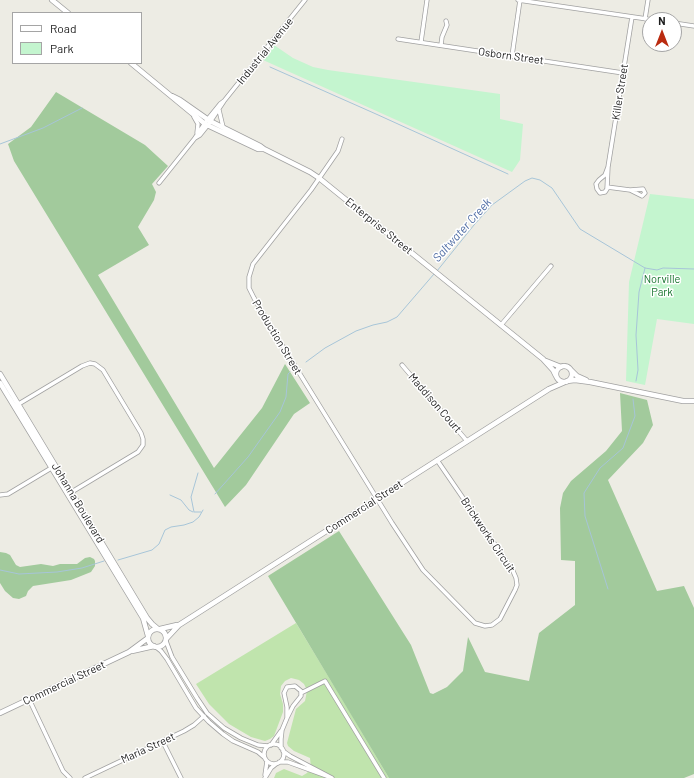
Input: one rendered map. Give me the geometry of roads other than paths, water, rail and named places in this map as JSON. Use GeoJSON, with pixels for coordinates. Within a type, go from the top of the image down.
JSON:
{"type":"FeatureCollection","features":[{"type":"Feature","properties":{"kind":"street"},"geometry":{"type":"LineString","coordinates":[[52,0],[67,12]]}},
{"type":"Feature","properties":{"kind":"street","name":"Industrial Avenue"},"geometry":{"type":"LineString","coordinates":[[207,122],[219,109],[305,0]]}},
{"type":"Feature","properties":{"kind":"street"},"geometry":{"type":"LineString","coordinates":[[421,42],[427,0]]}},
{"type":"Feature","properties":{"kind":"street"},"geometry":{"type":"LineString","coordinates":[[512,56],[519,0],[642,19]]}},
{"type":"Feature","properties":{"kind":"street"},"geometry":{"type":"LineString","coordinates":[[646,12],[648,0]]}},
{"type":"Feature","properties":{"kind":"street","name":"Killer Street"},"geometry":{"type":"LineString","coordinates":[[607,187],[608,167],[632,17]]}},
{"type":"Feature","properties":{"kind":"street"},"geometry":{"type":"LineString","coordinates":[[441,45],[442,37],[447,27],[446,21]]}},
{"type":"Feature","properties":{"kind":"street"},"geometry":{"type":"LineString","coordinates":[[682,24],[694,26]]}},
{"type":"Feature","properties":{"kind":"street","name":"Osborn Street"},"geometry":{"type":"LineString","coordinates":[[398,39],[623,72]]}},
{"type":"Feature","properties":{"kind":"street","name":"Enterprise Street"},"geometry":{"type":"LineString","coordinates":[[132,64],[172,96],[178,103],[207,122],[258,149],[264,150],[310,172],[319,178],[543,359],[553,370],[556,376]]}},
{"type":"Feature","properties":{"kind":"street","name":"Industrial Avenue"},"geometry":{"type":"LineString","coordinates":[[159,183],[196,136],[200,135],[214,112],[224,101]]}},
{"type":"Feature","properties":{"kind":"street"},"geometry":{"type":"LineString","coordinates":[[219,109],[218,113],[221,125],[224,128]]}},
{"type":"Feature","properties":{"kind":"street"},"geometry":{"type":"LineString","coordinates":[[196,136],[198,124],[196,115],[207,115],[214,112]]}},
{"type":"Feature","properties":{"kind":"street","name":"Enterprise Street"},"geometry":{"type":"LineString","coordinates":[[207,122],[224,128],[260,146],[264,150]]}},
{"type":"Feature","properties":{"kind":"street","name":"Production Street"},"geometry":{"type":"LineString","coordinates":[[342,139],[338,151],[311,190],[253,264],[249,277],[249,288],[274,332],[377,498]]}},
{"type":"Feature","properties":{"kind":"street"},"geometry":{"type":"LineString","coordinates":[[608,167],[605,175],[597,183],[597,191],[601,193],[606,191],[607,187],[630,190]]}},
{"type":"Feature","properties":{"kind":"street"},"geometry":{"type":"LineString","coordinates":[[501,325],[551,266]]}},
{"type":"Feature","properties":{"kind":"street","name":"Enterprise Street"},"geometry":{"type":"LineString","coordinates":[[543,359],[561,367]]}},
{"type":"Feature","properties":{"kind":"street"},"geometry":{"type":"LineString","coordinates":[[16,406],[82,366],[91,364],[97,365],[103,370],[143,436],[144,442],[138,452],[69,493]]}},
{"type":"Feature","properties":{"kind":"street","name":"Maddison Court"},"geometry":{"type":"LineString","coordinates":[[402,366],[467,441]]}},
{"type":"Feature","properties":{"kind":"street"},"geometry":{"type":"LineString","coordinates":[[590,382],[577,376],[566,367],[561,367],[557,370],[556,376],[560,381],[566,382],[575,380],[590,382],[682,401],[694,401]]}},
{"type":"Feature","properties":{"kind":"street"},"geometry":{"type":"LineString","coordinates":[[566,382],[572,376],[570,370]]}},
{"type":"Feature","properties":{"kind":"street","name":"Commercial Street"},"geometry":{"type":"LineString","coordinates":[[549,389],[556,376]]}},
{"type":"Feature","properties":{"kind":"street","name":"Johanna Boulevard"},"geometry":{"type":"LineString","coordinates":[[1,377],[16,406],[69,493],[152,624],[159,629]]}},
{"type":"Feature","properties":{"kind":"street","name":"Commercial Street"},"geometry":{"type":"LineString","coordinates":[[166,640],[179,625],[549,389],[566,382]]}},
{"type":"Feature","properties":{"kind":"street","name":"Johanna Boulevard"},"geometry":{"type":"LineString","coordinates":[[0,384],[16,406]]}},
{"type":"Feature","properties":{"kind":"street","name":"Brickworks Circuit"},"geometry":{"type":"LineString","coordinates":[[377,498],[418,563],[429,577],[476,623],[485,626],[495,624],[500,618],[515,590],[517,581],[515,574],[437,460]]}},
{"type":"Feature","properties":{"kind":"street"},"geometry":{"type":"LineString","coordinates":[[0,495],[8,494],[53,467]]}},
{"type":"Feature","properties":{"kind":"street","name":"Johanna Boulevard"},"geometry":{"type":"LineString","coordinates":[[69,493],[142,618],[148,637]]}},
{"type":"Feature","properties":{"kind":"street","name":"Commercial Street"},"geometry":{"type":"LineString","coordinates":[[159,629],[179,625]]}},
{"type":"Feature","properties":{"kind":"street"},"geometry":{"type":"LineString","coordinates":[[159,629],[165,633],[172,657],[197,698],[207,713],[224,728],[241,738],[258,745],[276,744],[290,756],[332,778],[288,762],[269,763],[258,752],[223,734],[204,716],[191,700],[161,651],[149,643],[148,637],[152,630],[159,629]]}},
{"type":"Feature","properties":{"kind":"street","name":"Commercial Street"},"geometry":{"type":"LineString","coordinates":[[0,714],[129,652],[148,637]]}},
{"type":"Feature","properties":{"kind":"street"},"geometry":{"type":"LineString","coordinates":[[155,647],[162,646],[166,640]]}},
{"type":"Feature","properties":{"kind":"street","name":"Commercial Street"},"geometry":{"type":"LineString","coordinates":[[129,652],[155,647]]}},
{"type":"Feature","properties":{"kind":"street"},"geometry":{"type":"LineString","coordinates":[[301,693],[325,681],[384,778]]}},
{"type":"Feature","properties":{"kind":"street"},"geometry":{"type":"LineString","coordinates":[[265,778],[266,760],[264,752],[282,730],[293,706],[300,698],[301,693],[299,688],[295,686],[290,686],[285,690],[284,695],[287,707],[287,718]]}},
{"type":"Feature","properties":{"kind":"street"},"geometry":{"type":"LineString","coordinates":[[29,699],[63,771],[70,778]]}},
{"type":"Feature","properties":{"kind":"street","name":"Maria Street"},"geometry":{"type":"LineString","coordinates":[[85,778],[190,728],[207,713]]}},
{"type":"Feature","properties":{"kind":"street"},"geometry":{"type":"LineString","coordinates":[[265,778],[271,768],[283,757],[281,740],[282,730]]}},
{"type":"Feature","properties":{"kind":"street"},"geometry":{"type":"LineString","coordinates":[[163,742],[181,778]]}},
{"type":"Feature","properties":{"kind":"waterway"},"geometry":{"type":"LineString","coordinates":[[270,67],[508,174]]}},
{"type":"Feature","properties":{"kind":"waterway"},"geometry":{"type":"LineString","coordinates":[[0,144],[43,128],[82,108]]}},
{"type":"Feature","properties":{"kind":"waterway","name":"Saltwater Creek"},"geometry":{"type":"LineString","coordinates":[[437,271],[492,205],[525,181],[532,178],[540,180],[552,188],[580,229],[645,268],[657,270],[663,268],[694,269]]}},
{"type":"Feature","properties":{"kind":"waterway"},"geometry":{"type":"LineString","coordinates":[[636,381],[638,370],[636,335],[639,292],[645,268]]}},
{"type":"Feature","properties":{"kind":"waterway","name":"Saltwater Creek"},"geometry":{"type":"LineString","coordinates":[[306,362],[325,348],[356,331],[387,322],[397,317],[434,274]]}},
{"type":"Feature","properties":{"kind":"waterway","name":"Saltwater Creek"},"geometry":{"type":"LineString","coordinates":[[215,494],[248,457],[280,412],[286,397],[288,374],[290,372]]}},
{"type":"Feature","properties":{"kind":"waterway"},"geometry":{"type":"LineString","coordinates":[[608,589],[585,516],[584,493],[600,468],[623,448],[635,416],[633,399]]}},
{"type":"Feature","properties":{"kind":"waterway"},"geometry":{"type":"LineString","coordinates":[[198,473],[191,497],[194,512],[201,512]]}},
{"type":"Feature","properties":{"kind":"waterway"},"geometry":{"type":"LineString","coordinates":[[170,495],[181,500],[189,510],[193,512]]}},
{"type":"Feature","properties":{"kind":"waterway","name":"Saltwater Creek"},"geometry":{"type":"LineString","coordinates":[[118,560],[152,550],[159,544],[165,530],[171,527],[193,522],[199,517],[203,510]]}},
{"type":"Feature","properties":{"kind":"waterway","name":"Saltwater Creek"},"geometry":{"type":"LineString","coordinates":[[0,570],[19,574],[57,572],[82,568],[104,561]]}},
{"type":"Feature","properties":{"kind":"park label","name":"Norville Park"},"geometry":{"type":"Point","coordinates":[662,285]}}]}
